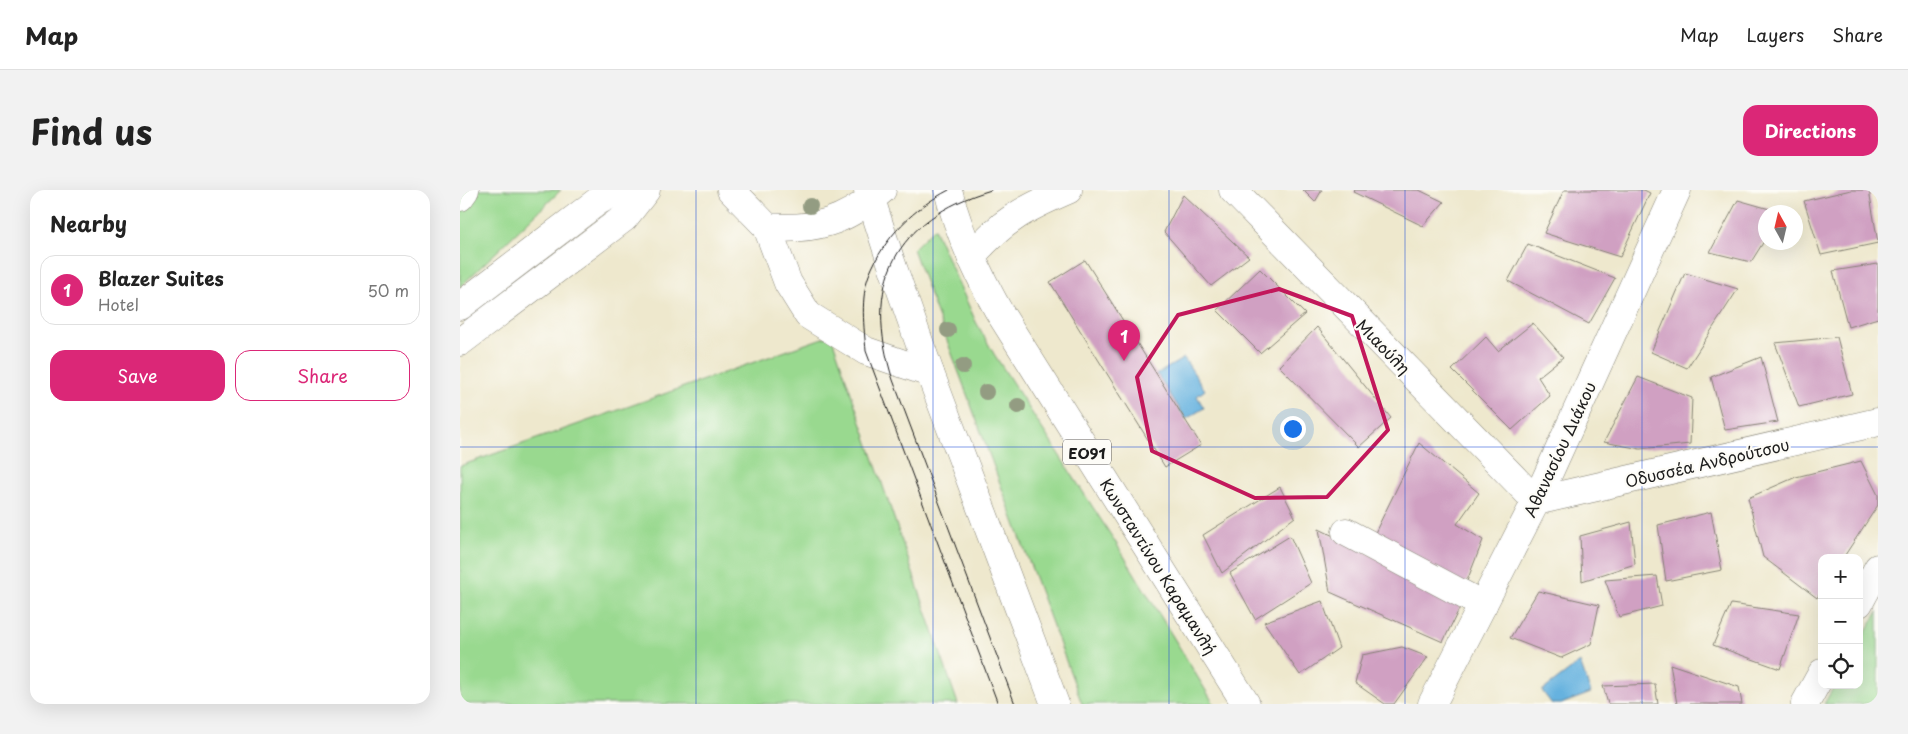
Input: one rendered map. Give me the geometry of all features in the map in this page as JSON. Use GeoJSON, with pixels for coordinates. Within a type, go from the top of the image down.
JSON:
{"type":"FeatureCollection","features":[{"type":"Feature","properties":{"kind":"main road"},"geometry":{"type":"LineString","coordinates":[[460,197],[465,190]]}},
{"type":"Feature","properties":{"kind":"main road"},"geometry":{"type":"LineString","coordinates":[[460,306],[598,201],[619,190]]}},
{"type":"Feature","properties":{"kind":"main road"},"geometry":{"type":"LineString","coordinates":[[460,342],[624,218],[646,190]]}},
{"type":"Feature","properties":{"kind":"main road"},"geometry":{"type":"LineString","coordinates":[[731,190],[767,227],[788,283],[808,314],[866,351],[930,373]]}},
{"type":"Feature","properties":{"kind":"main road","name":"Κωνσταντίνου Καραμανλή"},"geometry":{"type":"LineString","coordinates":[[948,190],[960,231],[998,310],[1246,704]]}},
{"type":"Feature","properties":{"kind":"main road"},"geometry":{"type":"LineString","coordinates":[[971,256],[990,234],[1012,218],[1068,190]]}},
{"type":"Feature","properties":{"kind":"main road","name":"Μιαούλη"},"geometry":{"type":"LineString","coordinates":[[1233,190],[1536,501]]}},
{"type":"Feature","properties":{"kind":"main road","name":"Αθανασίου Διάκου"},"geometry":{"type":"LineString","coordinates":[[1432,704],[1536,501],[1678,190]]}},
{"type":"Feature","properties":{"kind":"main road"},"geometry":{"type":"LineString","coordinates":[[767,227],[796,230],[816,226],[856,212],[874,193],[930,373],[1055,704]]}},
{"type":"Feature","properties":{"kind":"main road","name":"Οδυσσέα Ανδρούτσου"},"geometry":{"type":"LineString","coordinates":[[1536,501],[1878,422]]}},
{"type":"Feature","properties":{"kind":"main road"},"geometry":{"type":"LineString","coordinates":[[1346,532],[1483,605]]}},
{"type":"Feature","properties":{"kind":"main road"},"geometry":{"type":"LineString","coordinates":[[1861,599],[1878,568]]}},
{"type":"Feature","properties":{"kind":"main road"},"geometry":{"type":"LineString","coordinates":[[1805,704],[1818,680]]}},
{"type":"Feature","properties":{"kind":"highlighted area"},"geometry":{"type":"Polygon","coordinates":[[[1279,289],[1352,316],[1388,430],[1327,497],[1255,498],[1152,451],[1137,377],[1178,315],[1279,289]]]}},
{"type":"Feature","properties":{"kind":"green space"},"geometry":{"type":"Polygon","coordinates":[[[460,190],[561,190],[460,287],[460,190]]]}},
{"type":"Feature","properties":{"kind":"green space"},"geometry":{"type":"Polygon","coordinates":[[[934,228],[976,322],[994,354],[1116,543],[1214,704],[1082,704],[913,249],[934,228]]]}},
{"type":"Feature","properties":{"kind":"green space"},"geometry":{"type":"Polygon","coordinates":[[[831,335],[958,704],[460,704],[460,466],[831,335]]]}},
{"type":"Feature","properties":{"kind":"green space"},"geometry":{"type":"Polygon","coordinates":[[[1878,611],[1878,704],[1824,704],[1833,689],[1863,689],[1863,637],[1878,611]]]}},
{"type":"Feature","properties":{"kind":"water"},"geometry":{"type":"Polygon","coordinates":[[[1184,358],[1205,390],[1197,396],[1204,408],[1186,419],[1157,374],[1184,358]]]}},
{"type":"Feature","properties":{"kind":"water"},"geometry":{"type":"Polygon","coordinates":[[[1580,662],[1591,693],[1561,704],[1552,704],[1542,691],[1580,662]]]}},
{"type":"Feature","properties":{"kind":"building"},"geometry":{"type":"Polygon","coordinates":[[[1303,190],[1322,190],[1315,202],[1303,190]]]}},
{"type":"Feature","properties":{"kind":"building"},"geometry":{"type":"Polygon","coordinates":[[[1355,190],[1419,190],[1444,202],[1423,226],[1353,192],[1355,190]]]}},
{"type":"Feature","properties":{"kind":"building"},"geometry":{"type":"Polygon","coordinates":[[[1564,190],[1644,190],[1650,193],[1620,257],[1544,233],[1564,190]]]}},
{"type":"Feature","properties":{"kind":"building"},"geometry":{"type":"Polygon","coordinates":[[[1851,190],[1869,190],[1878,243],[1821,255],[1804,201],[1851,190]]]}},
{"type":"Feature","properties":{"kind":"building"},"geometry":{"type":"Polygon","coordinates":[[[1183,195],[1249,257],[1211,286],[1164,232],[1183,195]]]}},
{"type":"Feature","properties":{"kind":"building"},"geometry":{"type":"Polygon","coordinates":[[[1738,200],[1758,206],[1758,250],[1751,262],[1710,252],[1738,200]]]}},
{"type":"Feature","properties":{"kind":"building"},"geometry":{"type":"Polygon","coordinates":[[[1528,244],[1615,278],[1589,324],[1508,281],[1528,244]]]}},
{"type":"Feature","properties":{"kind":"building"},"geometry":{"type":"Polygon","coordinates":[[[1085,260],[1201,445],[1165,467],[1050,282],[1085,260]]]}},
{"type":"Feature","properties":{"kind":"building"},"geometry":{"type":"Polygon","coordinates":[[[1878,264],[1878,318],[1848,327],[1833,271],[1878,264]]]}},
{"type":"Feature","properties":{"kind":"building"},"geometry":{"type":"Polygon","coordinates":[[[1260,269],[1305,314],[1260,353],[1217,310],[1260,269]]]}},
{"type":"Feature","properties":{"kind":"building"},"geometry":{"type":"Polygon","coordinates":[[[1685,273],[1738,289],[1687,368],[1651,352],[1685,273]]]}},
{"type":"Feature","properties":{"kind":"building"},"geometry":{"type":"Polygon","coordinates":[[[1533,323],[1563,357],[1538,377],[1550,396],[1512,430],[1452,370],[1486,337],[1498,351],[1533,323]]]}},
{"type":"Feature","properties":{"kind":"building"},"geometry":{"type":"Polygon","coordinates":[[[1317,327],[1391,418],[1359,447],[1279,366],[1317,327]]]}},
{"type":"Feature","properties":{"kind":"building"},"geometry":{"type":"Polygon","coordinates":[[[1837,337],[1852,394],[1799,407],[1775,343],[1837,337]]]}},
{"type":"Feature","properties":{"kind":"building"},"geometry":{"type":"Polygon","coordinates":[[[1761,357],[1778,422],[1725,430],[1711,377],[1761,357]]]}},
{"type":"Feature","properties":{"kind":"building"},"geometry":{"type":"Polygon","coordinates":[[[1638,377],[1692,398],[1690,444],[1640,449],[1604,442],[1638,377]]]}},
{"type":"Feature","properties":{"kind":"building"},"geometry":{"type":"Polygon","coordinates":[[[1419,443],[1479,493],[1457,524],[1483,540],[1465,586],[1371,541],[1419,443]]]}},
{"type":"Feature","properties":{"kind":"building"},"geometry":{"type":"Polygon","coordinates":[[[1861,461],[1878,495],[1878,505],[1846,554],[1818,554],[1817,598],[1763,557],[1748,498],[1796,477],[1861,461]]]}},
{"type":"Feature","properties":{"kind":"building"},"geometry":{"type":"Polygon","coordinates":[[[1280,487],[1295,517],[1222,573],[1203,535],[1280,487]]]}},
{"type":"Feature","properties":{"kind":"building"},"geometry":{"type":"Polygon","coordinates":[[[1711,512],[1722,570],[1666,581],[1658,525],[1711,512]]]}},
{"type":"Feature","properties":{"kind":"building"},"geometry":{"type":"Polygon","coordinates":[[[1631,522],[1635,564],[1582,581],[1580,536],[1631,522]]]}},
{"type":"Feature","properties":{"kind":"building"},"geometry":{"type":"Polygon","coordinates":[[[1319,529],[1464,599],[1443,642],[1330,592],[1319,529]]]}},
{"type":"Feature","properties":{"kind":"building"},"geometry":{"type":"Polygon","coordinates":[[[1290,536],[1311,583],[1255,619],[1230,573],[1290,536]]]}},
{"type":"Feature","properties":{"kind":"building"},"geometry":{"type":"Polygon","coordinates":[[[1657,576],[1662,606],[1619,617],[1605,580],[1657,576]]]}},
{"type":"Feature","properties":{"kind":"building"},"geometry":{"type":"Polygon","coordinates":[[[1538,591],[1599,605],[1591,644],[1561,658],[1510,638],[1538,591]]]}},
{"type":"Feature","properties":{"kind":"building"},"geometry":{"type":"Polygon","coordinates":[[[1322,601],[1339,648],[1300,675],[1264,622],[1322,601]]]}},
{"type":"Feature","properties":{"kind":"building"},"geometry":{"type":"Polygon","coordinates":[[[1731,604],[1799,614],[1780,669],[1713,645],[1731,604]]]}},
{"type":"Feature","properties":{"kind":"building"},"geometry":{"type":"Polygon","coordinates":[[[1402,647],[1428,657],[1394,704],[1385,704],[1355,683],[1362,655],[1402,647]]]}},
{"type":"Feature","properties":{"kind":"building"},"geometry":{"type":"Polygon","coordinates":[[[1670,664],[1739,687],[1742,704],[1677,704],[1670,664]]]}},
{"type":"Feature","properties":{"kind":"building"},"geometry":{"type":"Polygon","coordinates":[[[1655,684],[1658,704],[1608,704],[1603,686],[1655,684]]]}},
{"type":"Feature","properties":{"kind":"tram line"},"geometry":{"type":"LineString","coordinates":[[949,190],[936,197],[901,225],[875,261],[864,293],[863,313],[866,351],[998,704]]}},
{"type":"Feature","properties":{"kind":"tram line"},"geometry":{"type":"LineString","coordinates":[[991,190],[958,203],[930,218],[909,238],[894,260],[885,285],[882,314],[884,345],[893,380],[1015,704]]}},
{"type":"Feature","properties":{"kind":"place","name":"Blazer Suites"},"geometry":{"type":"Point","coordinates":[1124,361]}}]}
